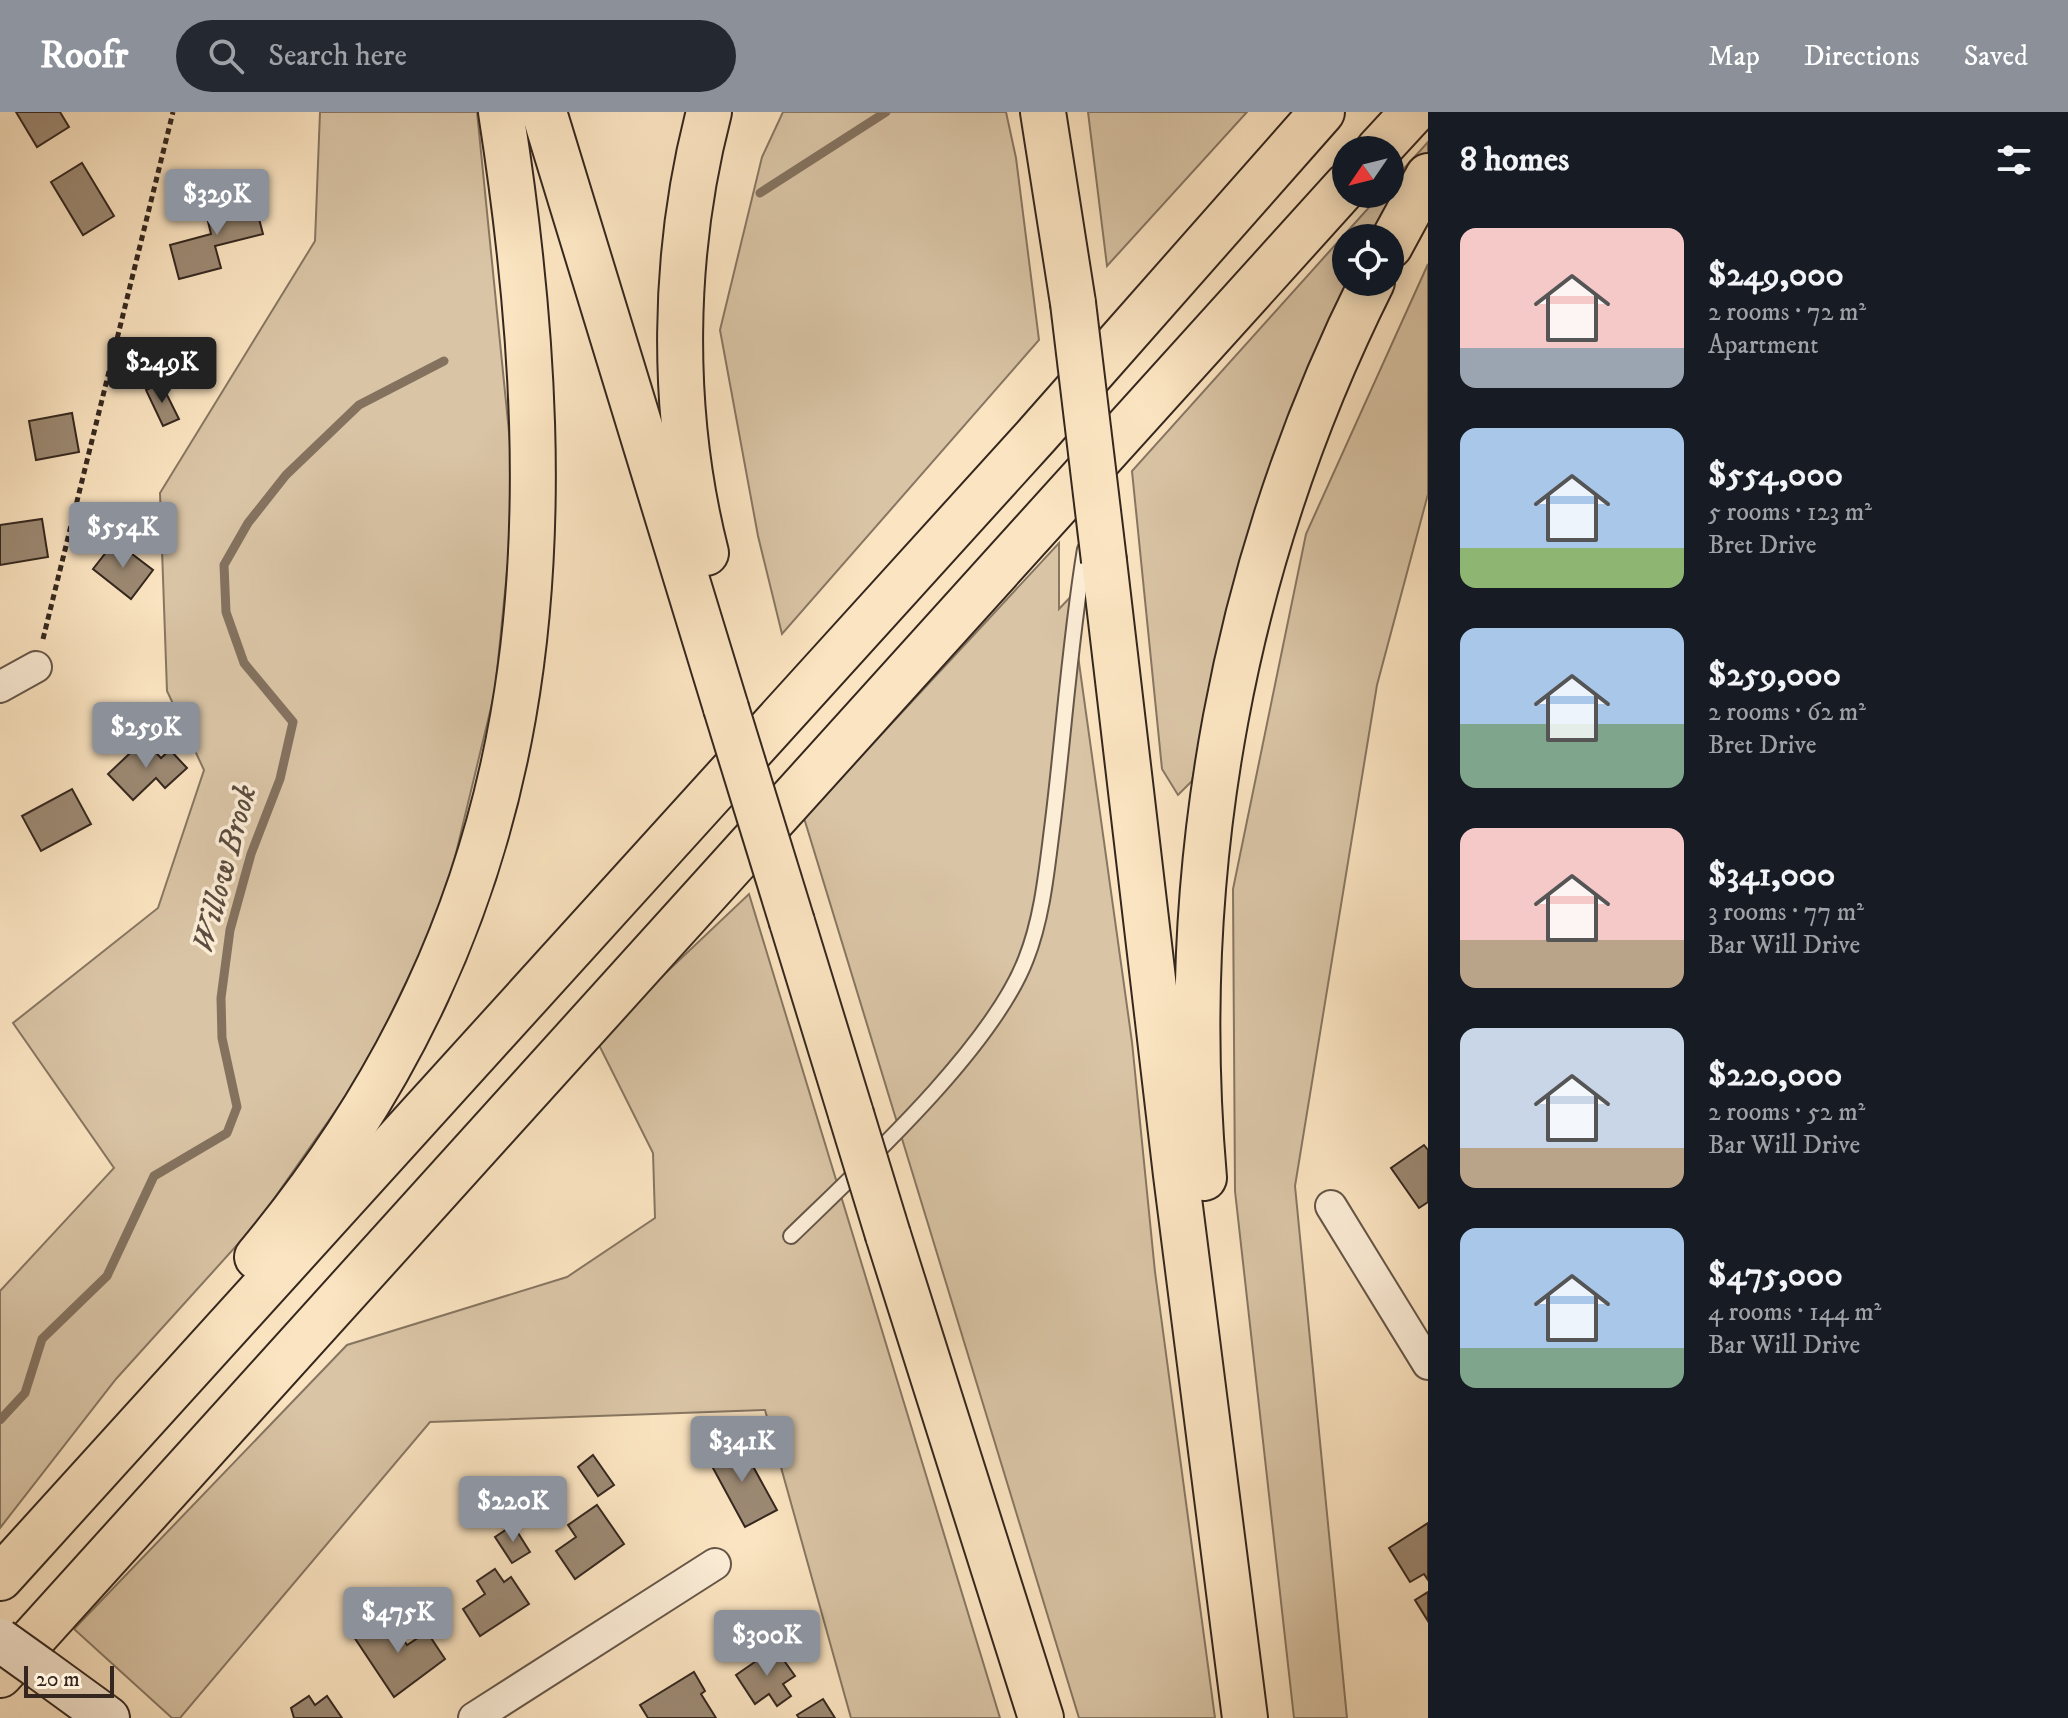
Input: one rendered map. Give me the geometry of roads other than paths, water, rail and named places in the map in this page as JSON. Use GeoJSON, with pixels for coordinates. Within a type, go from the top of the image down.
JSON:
{"type":"FeatureCollection","features":[{"type":"Feature","properties":{"kind":"highway"},"geometry":{"type":"LineString","coordinates":[[161,1404],[207,1318],[334,1157],[396,1057],[451,941],[504,774],[524,657],[533,525],[524,301],[501,112]]}},
{"type":"Feature","properties":{"kind":"highway"},"geometry":{"type":"LineString","coordinates":[[544,112],[888,1235],[1041,1718]]}},
{"type":"Feature","properties":{"kind":"highway"},"geometry":{"type":"LineString","coordinates":[[709,112],[690,209],[683,289],[682,370],[691,477],[724,692]]}},
{"type":"Feature","properties":{"kind":"highway"},"geometry":{"type":"LineString","coordinates":[[1043,112],[1073,303],[1096,492],[1092,575],[1245,1718]]}},
{"type":"Feature","properties":{"kind":"highway"},"geometry":{"type":"LineString","coordinates":[[0,1578],[1047,424],[1322,112]]}},
{"type":"Feature","properties":{"kind":"highway"},"geometry":{"type":"LineString","coordinates":[[1391,136],[1413,112]]}},
{"type":"Feature","properties":{"kind":"highway"},"geometry":{"type":"LineString","coordinates":[[1402,224],[1428,176]]}},
{"type":"Feature","properties":{"kind":"highway"},"geometry":{"type":"LineString","coordinates":[[21,1672],[1332,202]]}},
{"type":"Feature","properties":{"kind":"highway"},"geometry":{"type":"LineString","coordinates":[[1198,1355],[1212,1266],[1200,1115],[1200,917],[1205,846],[1222,731],[1259,567],[1283,488],[1329,373],[1365,296]]}},
{"type":"Feature","properties":{"kind":"street"},"geometry":{"type":"LineString","coordinates":[[0,687],[36,667]]}},
{"type":"Feature","properties":{"kind":"street"},"geometry":{"type":"LineString","coordinates":[[1331,1206],[1428,1364]]}},
{"type":"Feature","properties":{"kind":"street"},"geometry":{"type":"LineString","coordinates":[[474,1718],[715,1564]]}},
{"type":"Feature","properties":{"kind":"street"},"geometry":{"type":"LineString","coordinates":[[0,1640],[21,1672],[108,1718]]}},
{"type":"Feature","properties":{"kind":"lane"},"geometry":{"type":"LineString","coordinates":[[791,1236],[883,1144],[958,1062],[1001,1005],[1026,960],[1048,860],[1092,575]]}},
{"type":"Feature","properties":{"kind":"waterway","name":"Willow Brook"},"geometry":{"type":"LineString","coordinates":[[760,193],[886,112]]}},
{"type":"Feature","properties":{"kind":"waterway","name":"Willow Brook"},"geometry":{"type":"LineString","coordinates":[[0,1420],[25,1393],[42,1339],[107,1276],[154,1176],[227,1133],[237,1107],[222,1038],[221,998],[230,930],[251,854],[280,779],[293,722],[244,663],[226,612],[224,565],[248,523],[286,475],[359,405],[444,361]]}}]}
